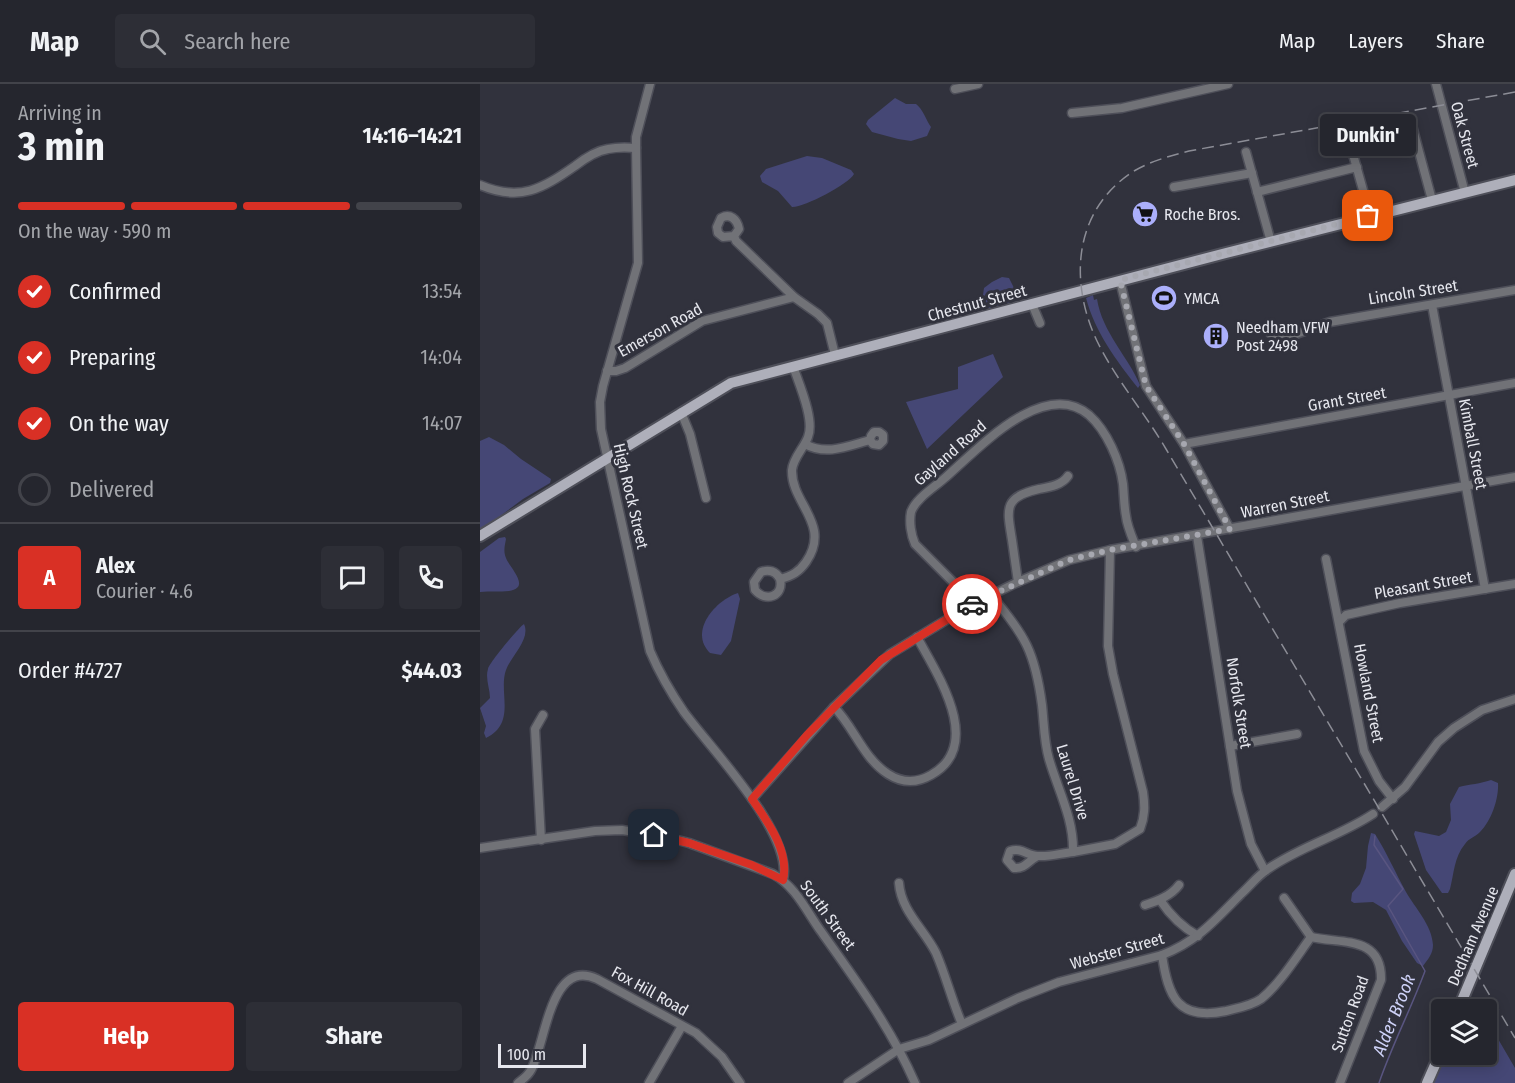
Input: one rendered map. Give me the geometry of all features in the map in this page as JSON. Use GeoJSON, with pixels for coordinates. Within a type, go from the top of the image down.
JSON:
{"type":"FeatureCollection","features":[{"type":"Feature","properties":{"kind":"main road","name":"Chestnut Street"},"geometry":{"type":"LineString","coordinates":[[480,536],[731,383],[1370,215],[1515,180]]}},
{"type":"Feature","properties":{"kind":"main road","name":"Dedham Avenue"},"geometry":{"type":"LineString","coordinates":[[1463,999],[1515,874]]}},
{"type":"Feature","properties":{"kind":"main road"},"geometry":{"type":"LineString","coordinates":[[1427,1083],[1435,1065]]}},
{"type":"Feature","properties":{"kind":"street","name":"High Rock Street"},"geometry":{"type":"LineString","coordinates":[[650,84],[636,147],[638,263],[607,371],[600,410],[601,429],[653,658],[682,709],[752,799],[777,840],[783,859],[783,880]]}},
{"type":"Feature","properties":{"kind":"street"},"geometry":{"type":"LineString","coordinates":[[955,89],[978,84]]}},
{"type":"Feature","properties":{"kind":"street"},"geometry":{"type":"LineString","coordinates":[[1072,113],[1122,108],[1228,84]]}},
{"type":"Feature","properties":{"kind":"street","name":"Oak Street"},"geometry":{"type":"LineString","coordinates":[[1436,84],[1465,193]]}},
{"type":"Feature","properties":{"kind":"street"},"geometry":{"type":"LineString","coordinates":[[1411,122],[1432,200]]}},
{"type":"Feature","properties":{"kind":"street"},"geometry":{"type":"LineString","coordinates":[[1347,133],[1370,215]]}},
{"type":"Feature","properties":{"kind":"street"},"geometry":{"type":"LineString","coordinates":[[480,185],[520,194],[548,184],[594,154],[607,149],[636,147]]}},
{"type":"Feature","properties":{"kind":"street"},"geometry":{"type":"LineString","coordinates":[[1246,152],[1271,242]]}},
{"type":"Feature","properties":{"kind":"street"},"geometry":{"type":"LineString","coordinates":[[1257,192],[1357,167]]}},
{"type":"Feature","properties":{"kind":"street"},"geometry":{"type":"LineString","coordinates":[[1174,187],[1252,173]]}},
{"type":"Feature","properties":{"kind":"street"},"geometry":{"type":"LineString","coordinates":[[734,236],[741,246],[794,297],[827,323],[836,355]]}},
{"type":"Feature","properties":{"kind":"street"},"geometry":{"type":"LineString","coordinates":[[1120,280],[1146,386],[1184,444],[1230,529]]}},
{"type":"Feature","properties":{"kind":"street","name":"Lincoln Street"},"geometry":{"type":"LineString","coordinates":[[1270,333],[1293,335],[1377,313],[1515,290]]}},
{"type":"Feature","properties":{"kind":"street","name":"Emerson Road"},"geometry":{"type":"LineString","coordinates":[[607,371],[625,368],[702,321],[794,297]]}},
{"type":"Feature","properties":{"kind":"street"},"geometry":{"type":"LineString","coordinates":[[1032,304],[1040,323]]}},
{"type":"Feature","properties":{"kind":"street","name":"Kimball Street"},"geometry":{"type":"LineString","coordinates":[[1432,305],[1485,589]]}},
{"type":"Feature","properties":{"kind":"street"},"geometry":{"type":"LineString","coordinates":[[780,579],[800,570],[812,553],[815,544],[813,525],[792,474],[796,458],[810,431],[811,421],[793,366]]}},
{"type":"Feature","properties":{"kind":"street","name":"Grant Street"},"geometry":{"type":"LineString","coordinates":[[1184,444],[1515,383]]}},
{"type":"Feature","properties":{"kind":"street","name":"Gayland Road"},"geometry":{"type":"LineString","coordinates":[[970,605],[957,586],[915,544],[912,536],[911,511],[924,495],[989,437],[1028,413],[1045,407],[1054,404],[1069,405],[1089,415],[1105,436],[1123,482],[1126,517],[1136,547]]}},
{"type":"Feature","properties":{"kind":"street"},"geometry":{"type":"LineString","coordinates":[[681,412],[690,434],[706,498]]}},
{"type":"Feature","properties":{"kind":"street"},"geometry":{"type":"LineString","coordinates":[[805,444],[826,451],[870,440]]}},
{"type":"Feature","properties":{"kind":"street"},"geometry":{"type":"LineString","coordinates":[[1018,582],[1008,522],[1008,512],[1012,502],[1017,497],[1059,484],[1068,476]]}},
{"type":"Feature","properties":{"kind":"street","name":"Warren Street"},"geometry":{"type":"LineString","coordinates":[[752,799],[834,707],[881,660],[970,605],[1069,560],[1110,550],[1515,477]]}},
{"type":"Feature","properties":{"kind":"street","name":"Norfolk Street"},"geometry":{"type":"LineString","coordinates":[[1197,536],[1237,791],[1255,854],[1265,871]]}},
{"type":"Feature","properties":{"kind":"street"},"geometry":{"type":"LineString","coordinates":[[1036,856],[1115,844],[1140,829],[1144,818],[1143,792],[1108,646],[1110,550]]}},
{"type":"Feature","properties":{"kind":"street","name":"Howland Street"},"geometry":{"type":"LineString","coordinates":[[1326,559],[1364,751],[1379,781],[1393,800]]}},
{"type":"Feature","properties":{"kind":"street","name":"Pleasant Street"},"geometry":{"type":"LineString","coordinates":[[1340,621],[1346,615],[1400,603],[1515,584]]}},
{"type":"Feature","properties":{"kind":"street","name":"Laurel Drive"},"geometry":{"type":"LineString","coordinates":[[992,595],[1022,634],[1032,656],[1039,680],[1049,759],[1065,805],[1073,837],[1073,852]]}},
{"type":"Feature","properties":{"kind":"street"},"geometry":{"type":"LineString","coordinates":[[834,707],[843,716],[874,763],[888,775],[900,780],[913,781],[923,780],[939,770],[950,759],[953,751],[954,718],[944,688],[917,637]]}},
{"type":"Feature","properties":{"kind":"street"},"geometry":{"type":"LineString","coordinates":[[1382,807],[1406,787],[1438,742],[1454,728],[1482,710],[1515,699]]}},
{"type":"Feature","properties":{"kind":"street"},"geometry":{"type":"LineString","coordinates":[[541,840],[535,729],[543,715]]}},
{"type":"Feature","properties":{"kind":"street"},"geometry":{"type":"LineString","coordinates":[[1230,746],[1297,734]]}},
{"type":"Feature","properties":{"kind":"street","name":"Webster Street"},"geometry":{"type":"LineString","coordinates":[[848,1083],[899,1049],[928,1040],[1018,998],[1059,982],[1178,949],[1198,936],[1265,871],[1296,851],[1373,814]]}},
{"type":"Feature","properties":{"kind":"street","name":"South Street"},"geometry":{"type":"LineString","coordinates":[[480,848],[604,830],[642,832],[689,843],[756,867],[783,880],[802,902],[887,1027],[915,1083]]}},
{"type":"Feature","properties":{"kind":"street"},"geometry":{"type":"LineString","coordinates":[[899,883],[904,905],[936,953],[962,1024]]}},
{"type":"Feature","properties":{"kind":"street"},"geometry":{"type":"LineString","coordinates":[[1145,905],[1172,893],[1179,885]]}},
{"type":"Feature","properties":{"kind":"street"},"geometry":{"type":"LineString","coordinates":[[1162,955],[1166,981],[1173,996],[1180,1005],[1188,1010],[1212,1014],[1246,1006],[1263,997],[1311,937],[1284,898]]}},
{"type":"Feature","properties":{"kind":"street"},"geometry":{"type":"LineString","coordinates":[[1160,900],[1178,922],[1198,936]]}},
{"type":"Feature","properties":{"kind":"street","name":"Sutton Road"},"geometry":{"type":"LineString","coordinates":[[1311,937],[1326,941],[1358,943],[1372,952],[1381,970],[1379,988],[1340,1083]]}},
{"type":"Feature","properties":{"kind":"street","name":"Fox Hill Road"},"geometry":{"type":"LineString","coordinates":[[518,1083],[532,1069],[558,990],[573,977],[585,975],[593,977],[696,1033],[714,1049],[740,1083]]}},
{"type":"Feature","properties":{"kind":"street"},"geometry":{"type":"LineString","coordinates":[[649,1083],[682,1026]]}},
{"type":"Feature","properties":{"kind":"shaded area"},"geometry":{"type":"Polygon","coordinates":[[[895,98],[906,104],[918,106],[931,127],[927,136],[911,141],[872,132],[866,124],[868,120],[895,98]]]}},
{"type":"Feature","properties":{"kind":"shaded area"},"geometry":{"type":"Polygon","coordinates":[[[807,156],[822,158],[851,170],[854,174],[844,184],[825,195],[806,204],[792,207],[778,191],[762,182],[760,176],[766,169],[807,156]]]}},
{"type":"Feature","properties":{"kind":"shaded area"},"geometry":{"type":"Polygon","coordinates":[[[1002,277],[1009,278],[1018,296],[1011,302],[989,308],[983,295],[984,288],[1002,277]]]}},
{"type":"Feature","properties":{"kind":"shaded area"},"geometry":{"type":"Polygon","coordinates":[[[1093,295],[1094,300],[1097,299],[1104,323],[1140,385],[1138,388],[1114,356],[1095,322],[1086,298],[1093,295]]]}},
{"type":"Feature","properties":{"kind":"shaded area"},"geometry":{"type":"Polygon","coordinates":[[[993,354],[1003,377],[927,449],[906,402],[958,389],[958,367],[993,354]]]}},
{"type":"Feature","properties":{"kind":"shaded area"},"geometry":{"type":"Polygon","coordinates":[[[489,437],[551,479],[550,483],[523,499],[480,531],[480,441],[489,437]]]}},
{"type":"Feature","properties":{"kind":"shaded area"},"geometry":{"type":"Polygon","coordinates":[[[505,537],[505,555],[517,577],[519,586],[509,591],[480,592],[480,552],[499,538],[505,537]]]}},
{"type":"Feature","properties":{"kind":"shaded area"},"geometry":{"type":"Polygon","coordinates":[[[738,593],[740,599],[731,641],[721,655],[710,653],[704,644],[703,626],[721,602],[738,593]]]}},
{"type":"Feature","properties":{"kind":"shaded area"},"geometry":{"type":"Polygon","coordinates":[[[524,624],[525,636],[508,665],[504,679],[504,716],[495,732],[486,738],[484,733],[486,726],[480,708],[490,698],[488,669],[524,624]]]}},
{"type":"Feature","properties":{"kind":"shaded area"},"geometry":{"type":"Polygon","coordinates":[[[1491,780],[1498,783],[1498,789],[1491,816],[1480,832],[1468,840],[1461,849],[1456,860],[1450,889],[1448,893],[1442,893],[1426,870],[1415,831],[1439,836],[1446,832],[1451,820],[1450,804],[1459,787],[1491,780]]]}},
{"type":"Feature","properties":{"kind":"shaded area"},"geometry":{"type":"Polygon","coordinates":[[[1371,833],[1375,834],[1430,931],[1433,948],[1423,966],[1417,963],[1402,941],[1386,910],[1373,902],[1354,903],[1351,901],[1352,893],[1360,884],[1366,868],[1371,833]]]}},
{"type":"Feature","properties":{"kind":"shaded area"},"geometry":{"type":"Polygon","coordinates":[[[1497,1037],[1515,1068],[1515,1083],[1433,1083],[1441,1065],[1497,1065],[1497,1037]]]}},
{"type":"Feature","properties":{"kind":"waterway","name":"Alder Brook"},"geometry":{"type":"LineString","coordinates":[[1375,836],[1374,845],[1403,889],[1388,906],[1425,971],[1379,1083]]}},
{"type":"Feature","properties":{"kind":"railway"},"geometry":{"type":"LineString","coordinates":[[1515,92],[1189,151],[1147,164],[1114,187],[1099,206],[1088,226],[1082,248],[1080,272],[1082,295],[1097,341],[1166,449],[1515,1038]]}},
{"type":"Feature","properties":{"kind":"way so far"},"geometry":{"type":"LineString","coordinates":[[972,604],[1069,560],[1110,550],[1230,529],[1184,444],[1153,399],[1143,380],[1120,280],[1368,216]]}},
{"type":"Feature","properties":{"kind":"place","name":"Roche Bros."},"geometry":{"type":"Point","coordinates":[1145,214]}},
{"type":"Feature","properties":{"kind":"place","name":"Dunkin'"},"geometry":{"type":"Point","coordinates":[1368,216]}},
{"type":"Feature","properties":{"kind":"place","name":"YMCA"},"geometry":{"type":"Point","coordinates":[1164,298]}},
{"type":"Feature","properties":{"kind":"place","name":"Needham VFW Post 2498"},"geometry":{"type":"Point","coordinates":[1216,336]}},
{"type":"Feature","properties":{"kind":"route"},"geometry":{"type":"LineString","coordinates":[[654,835],[689,843],[752,865],[783,880],[783,859],[777,840],[752,799],[807,735],[881,660],[972,604]]}}]}
